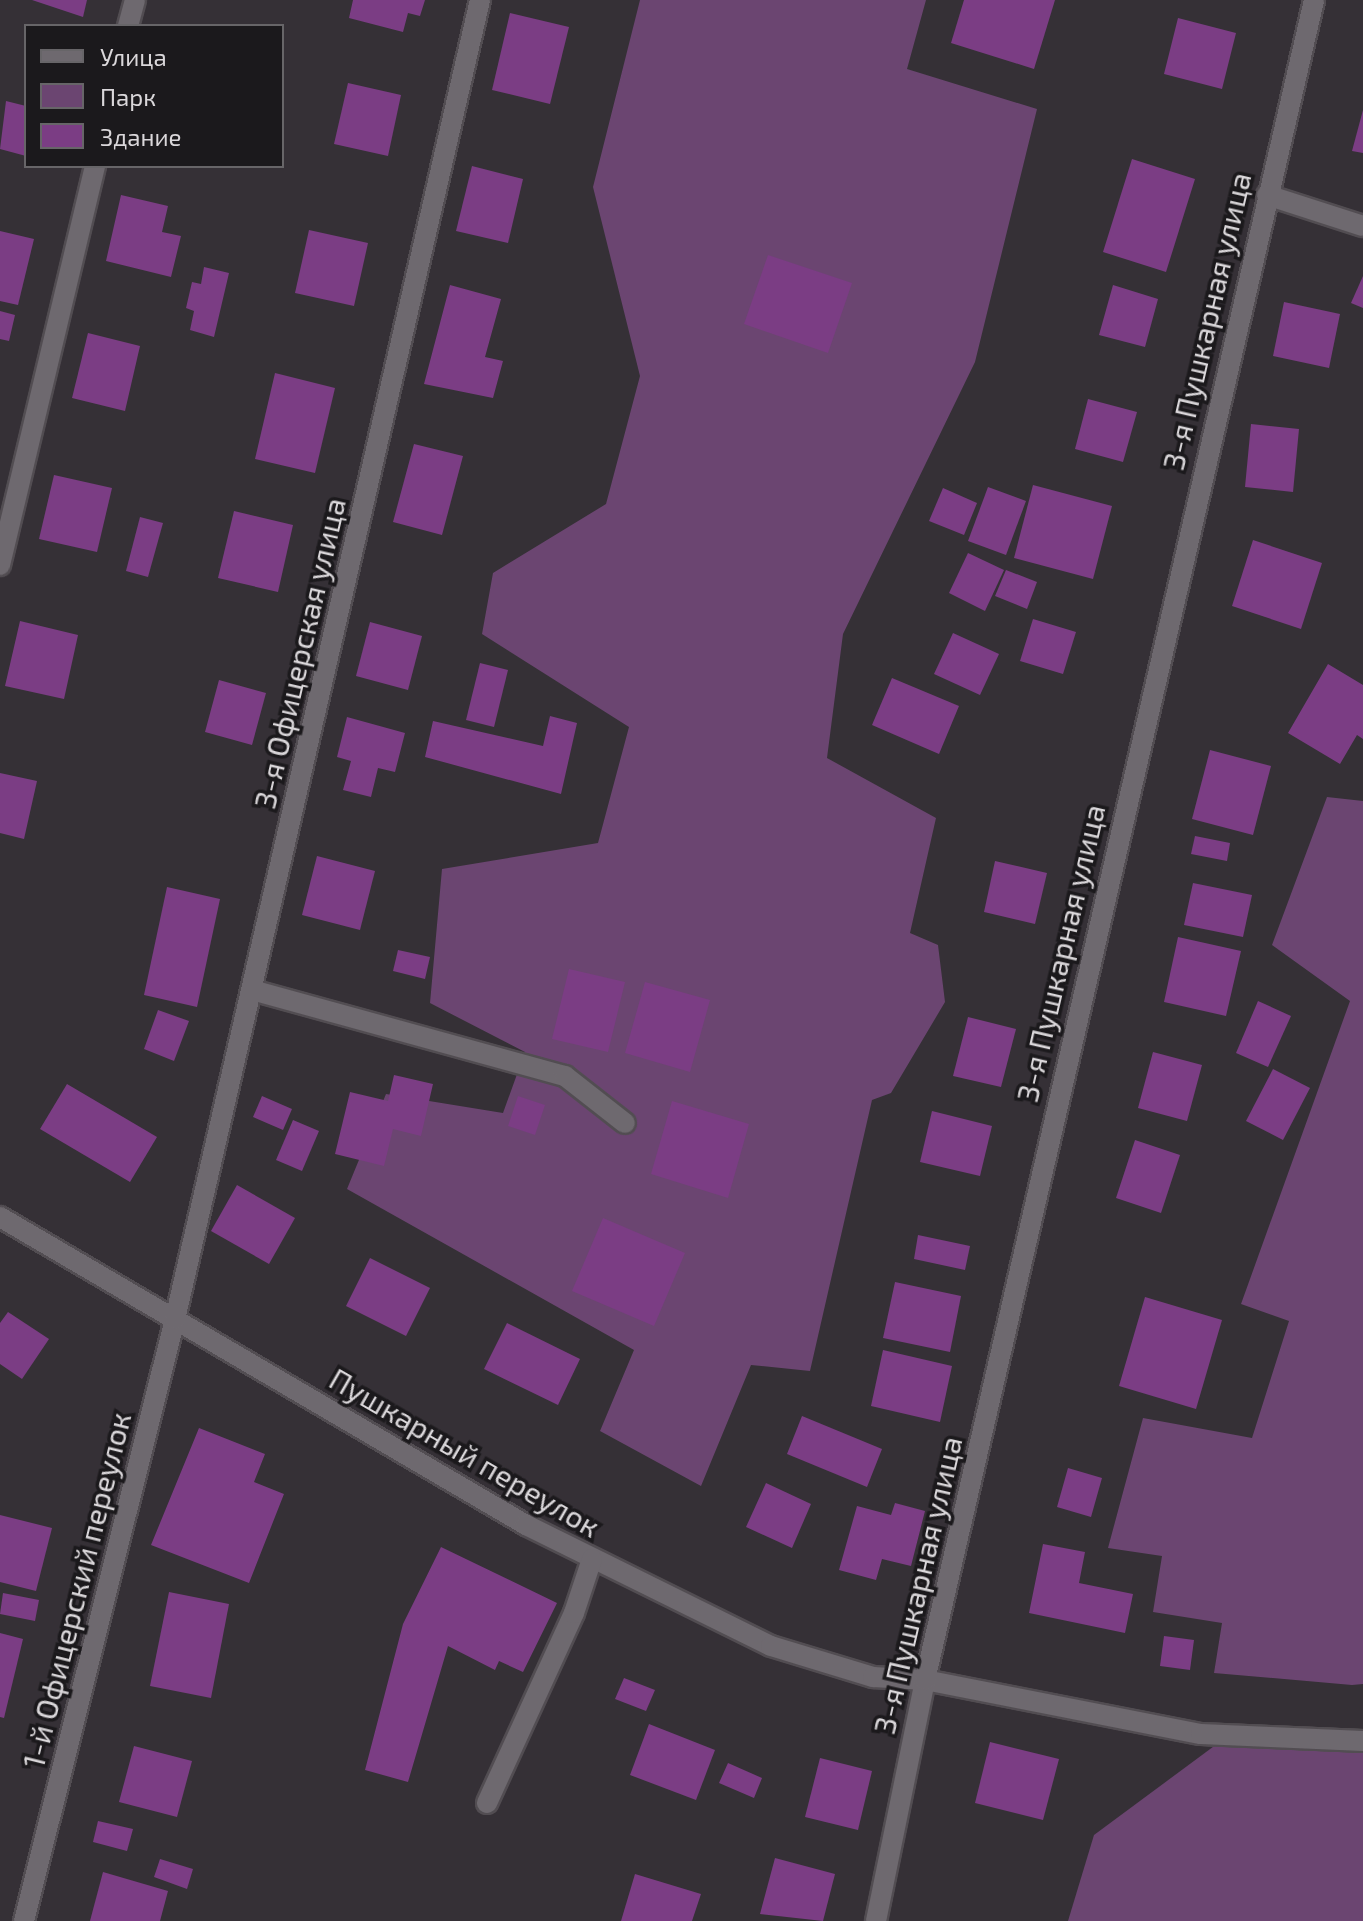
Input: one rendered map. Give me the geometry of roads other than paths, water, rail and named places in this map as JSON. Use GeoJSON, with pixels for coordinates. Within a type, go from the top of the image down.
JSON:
{"type":"FeatureCollection","features":[{"type":"Feature","properties":{"kind":"street"},"geometry":{"type":"LineString","coordinates":[[129,24],[135,0]]}},
{"type":"Feature","properties":{"kind":"street","name":"3-я Офицерская улица"},"geometry":{"type":"LineString","coordinates":[[175,1319],[480,0]]}},
{"type":"Feature","properties":{"kind":"street","name":"3-я Пушкарная улица"},"geometry":{"type":"LineString","coordinates":[[876,1921],[925,1680],[1314,0]]}},
{"type":"Feature","properties":{"kind":"street"},"geometry":{"type":"LineString","coordinates":[[0,565],[95,168]]}},
{"type":"Feature","properties":{"kind":"street"},"geometry":{"type":"LineString","coordinates":[[1267,195],[1363,226]]}},
{"type":"Feature","properties":{"kind":"street"},"geometry":{"type":"LineString","coordinates":[[252,990],[565,1076],[625,1123]]}},
{"type":"Feature","properties":{"kind":"street","name":"Пушкарный переулок"},"geometry":{"type":"LineString","coordinates":[[0,1217],[592,1559],[771,1646],[873,1677],[925,1680],[1201,1734],[1363,1741]]}},
{"type":"Feature","properties":{"kind":"street","name":"1-й Офицерский переулок"},"geometry":{"type":"LineString","coordinates":[[24,1921],[175,1319]]}},
{"type":"Feature","properties":{"kind":"street"},"geometry":{"type":"LineString","coordinates":[[487,1803],[574,1613],[592,1559]]}}]}
